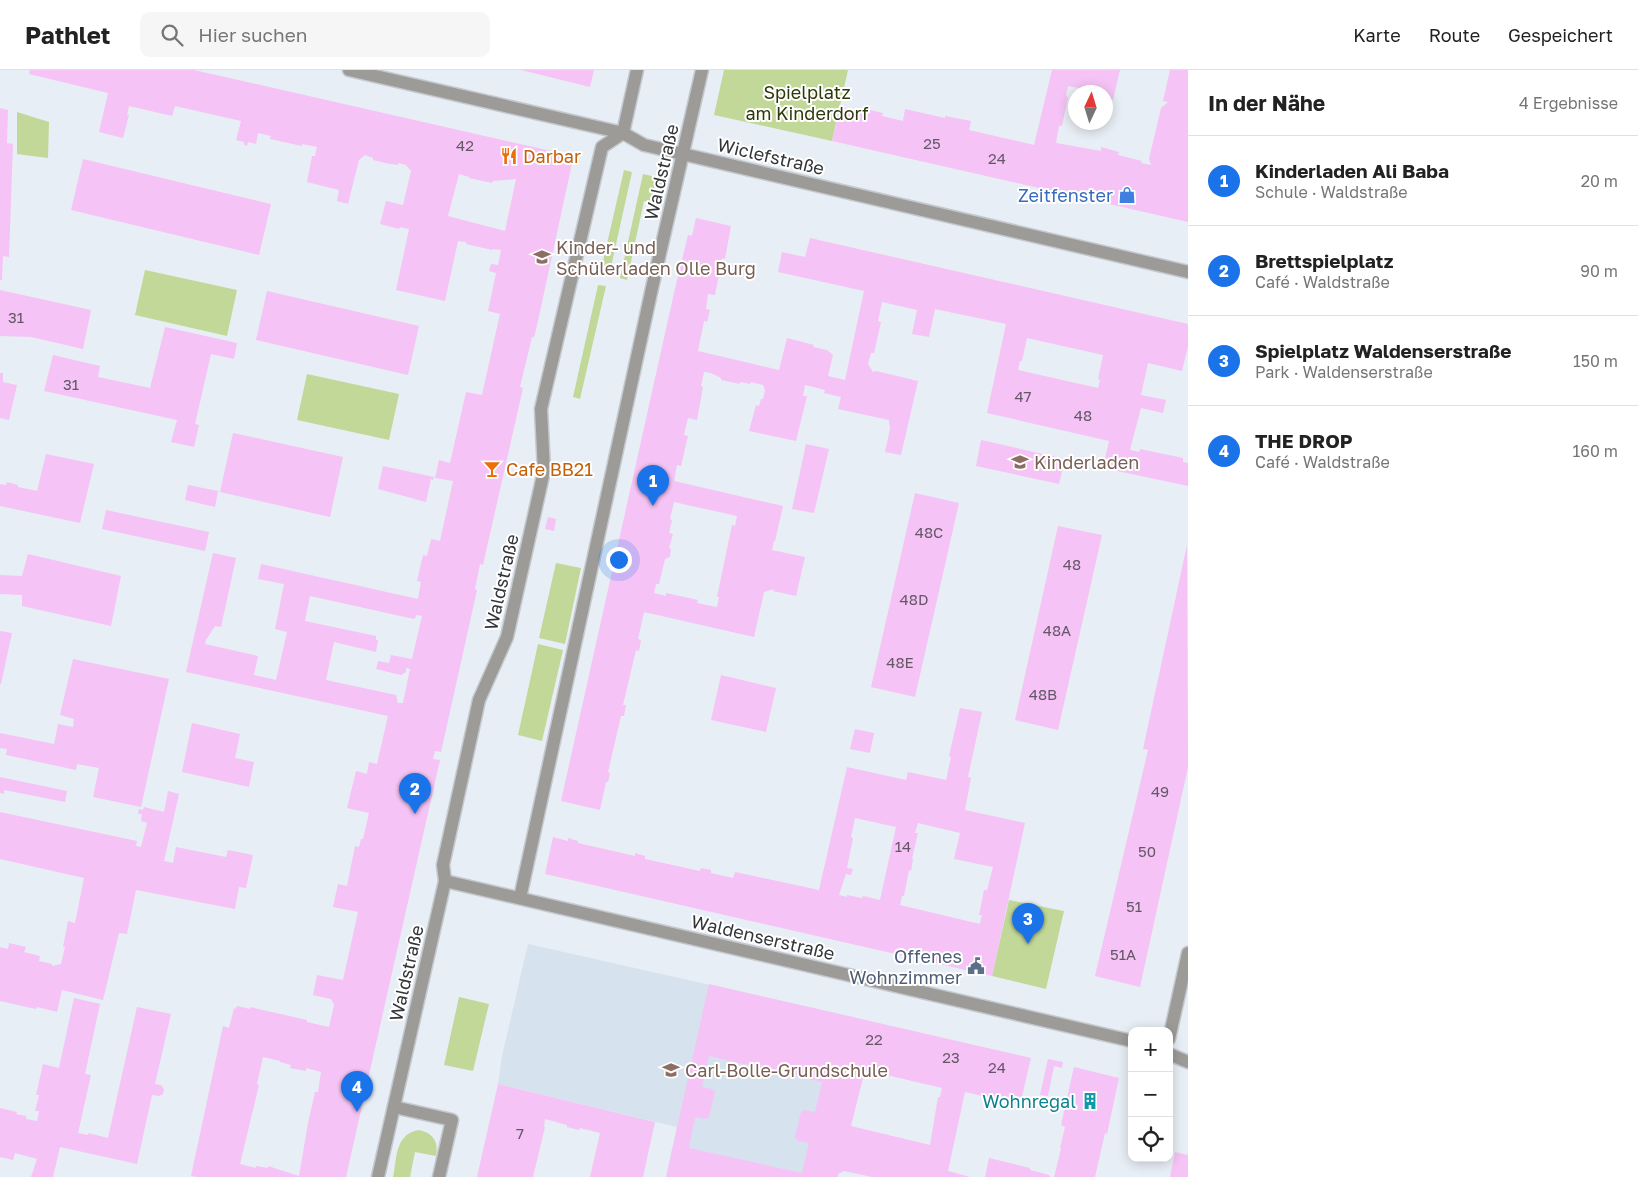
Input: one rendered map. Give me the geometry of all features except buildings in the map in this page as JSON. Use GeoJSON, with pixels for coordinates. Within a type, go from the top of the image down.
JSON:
{"type":"FeatureCollection","features":[{"type":"Feature","properties":{"kind":"street","name":"Wiclefstraße"},"geometry":{"type":"LineString","coordinates":[[349,70],[623,133],[644,145],[1188,272]]}},
{"type":"Feature","properties":{"kind":"street"},"geometry":{"type":"LineString","coordinates":[[623,133],[637,70]]}},
{"type":"Feature","properties":{"kind":"street","name":"Waldstraße"},"geometry":{"type":"LineString","coordinates":[[520,898],[652,288],[702,70]]}},
{"type":"Feature","properties":{"kind":"street","name":"Waldstraße"},"geometry":{"type":"LineString","coordinates":[[378,1177],[445,881],[442,865],[479,700],[507,636],[544,471],[541,409],[582,231],[602,147],[623,133]]}},
{"type":"Feature","properties":{"kind":"street","name":"Waldenserstraße"},"geometry":{"type":"LineString","coordinates":[[445,881],[1128,1040]]}},
{"type":"Feature","properties":{"kind":"street"},"geometry":{"type":"LineString","coordinates":[[1172,1027],[1188,954]]}},
{"type":"Feature","properties":{"kind":"street"},"geometry":{"type":"LineString","coordinates":[[1173,1056],[1188,1062]]}},
{"type":"Feature","properties":{"kind":"street"},"geometry":{"type":"LineString","coordinates":[[394,1107],[452,1120],[439,1177]]}},
{"type":"Feature","properties":{"kind":"shaded area","name":"Carl-Bolle-Grundschule"},"geometry":{"type":"Polygon","coordinates":[[[528,944],[853,1017],[819,1177],[666,1177],[677,1127],[498,1084],[502,1056],[528,944]]]}},
{"type":"Feature","properties":{"kind":"green space","name":"Spielplatz am Kinderdorf"},"geometry":{"type":"Polygon","coordinates":[[[724,70],[848,70],[832,141],[714,115],[724,70]]]}},
{"type":"Feature","properties":{"kind":"green space"},"geometry":{"type":"Polygon","coordinates":[[[17,112],[49,122],[48,158],[17,154],[17,112]]]}},
{"type":"Feature","properties":{"kind":"green space"},"geometry":{"type":"Polygon","coordinates":[[[624,170],[632,172],[609,276],[600,274],[624,170]]]}},
{"type":"Feature","properties":{"kind":"green space"},"geometry":{"type":"Polygon","coordinates":[[[643,174],[664,179],[659,204],[644,201],[627,280],[620,278],[643,174]]]}},
{"type":"Feature","properties":{"kind":"green space"},"geometry":{"type":"Polygon","coordinates":[[[145,270],[237,290],[227,336],[135,315],[145,270]]]}},
{"type":"Feature","properties":{"kind":"green space"},"geometry":{"type":"Polygon","coordinates":[[[598,285],[606,286],[580,399],[573,397],[598,285]]]}},
{"type":"Feature","properties":{"kind":"green space"},"geometry":{"type":"Polygon","coordinates":[[[307,374],[399,394],[389,440],[297,420],[307,374]]]}},
{"type":"Feature","properties":{"kind":"green space"},"geometry":{"type":"Polygon","coordinates":[[[556,563],[581,568],[565,644],[539,638],[556,563]]]}},
{"type":"Feature","properties":{"kind":"green space"},"geometry":{"type":"Polygon","coordinates":[[[538,644],[563,650],[542,741],[518,735],[538,644]]]}},
{"type":"Feature","properties":{"kind":"green space"},"geometry":{"type":"Polygon","coordinates":[[[1009,900],[1064,911],[1046,989],[992,976],[1009,900]]]}},
{"type":"Feature","properties":{"kind":"green space"},"geometry":{"type":"Polygon","coordinates":[[[459,997],[489,1004],[473,1071],[444,1065],[459,997]]]}},
{"type":"Feature","properties":{"kind":"green space"},"geometry":{"type":"Polygon","coordinates":[[[419,1130],[428,1133],[436,1142],[436,1156],[415,1152],[410,1177],[393,1177],[401,1141],[411,1132],[419,1130]]]}},
{"type":"Feature","properties":{"kind":"place","name":"Darbar"},"geometry":{"type":"Point","coordinates":[509,156]}},
{"type":"Feature","properties":{"kind":"place","name":"Zeitfenster"},"geometry":{"type":"Point","coordinates":[1127,195]}},
{"type":"Feature","properties":{"kind":"place","name":"Kinder- und Schülerladen Olle Burg"},"geometry":{"type":"Point","coordinates":[542,257]}},
{"type":"Feature","properties":{"kind":"place","name":"Kinderladen"},"geometry":{"type":"Point","coordinates":[1020,462]}},
{"type":"Feature","properties":{"kind":"place","name":"Cafe BB21"},"geometry":{"type":"Point","coordinates":[492,469]}},
{"type":"Feature","properties":{"kind":"place","name":"Kinderladen Ali Baba"},"geometry":{"type":"Point","coordinates":[653,506]}},
{"type":"Feature","properties":{"kind":"place","name":"Brettspielplatz"},"geometry":{"type":"Point","coordinates":[415,814]}},
{"type":"Feature","properties":{"kind":"place","name":"Spielplatz Waldenserstraße"},"geometry":{"type":"Point","coordinates":[1028,944]}},
{"type":"Feature","properties":{"kind":"place","name":"Offenes Wohnzimmer"},"geometry":{"type":"Point","coordinates":[976,966]}},
{"type":"Feature","properties":{"kind":"place","name":"Carl-Bolle-Grundschule"},"geometry":{"type":"Point","coordinates":[671,1070]}},
{"type":"Feature","properties":{"kind":"place","name":"Wohnregal"},"geometry":{"type":"Point","coordinates":[1090,1101]}},
{"type":"Feature","properties":{"kind":"place","name":"THE DROP"},"geometry":{"type":"Point","coordinates":[357,1112]}}]}
